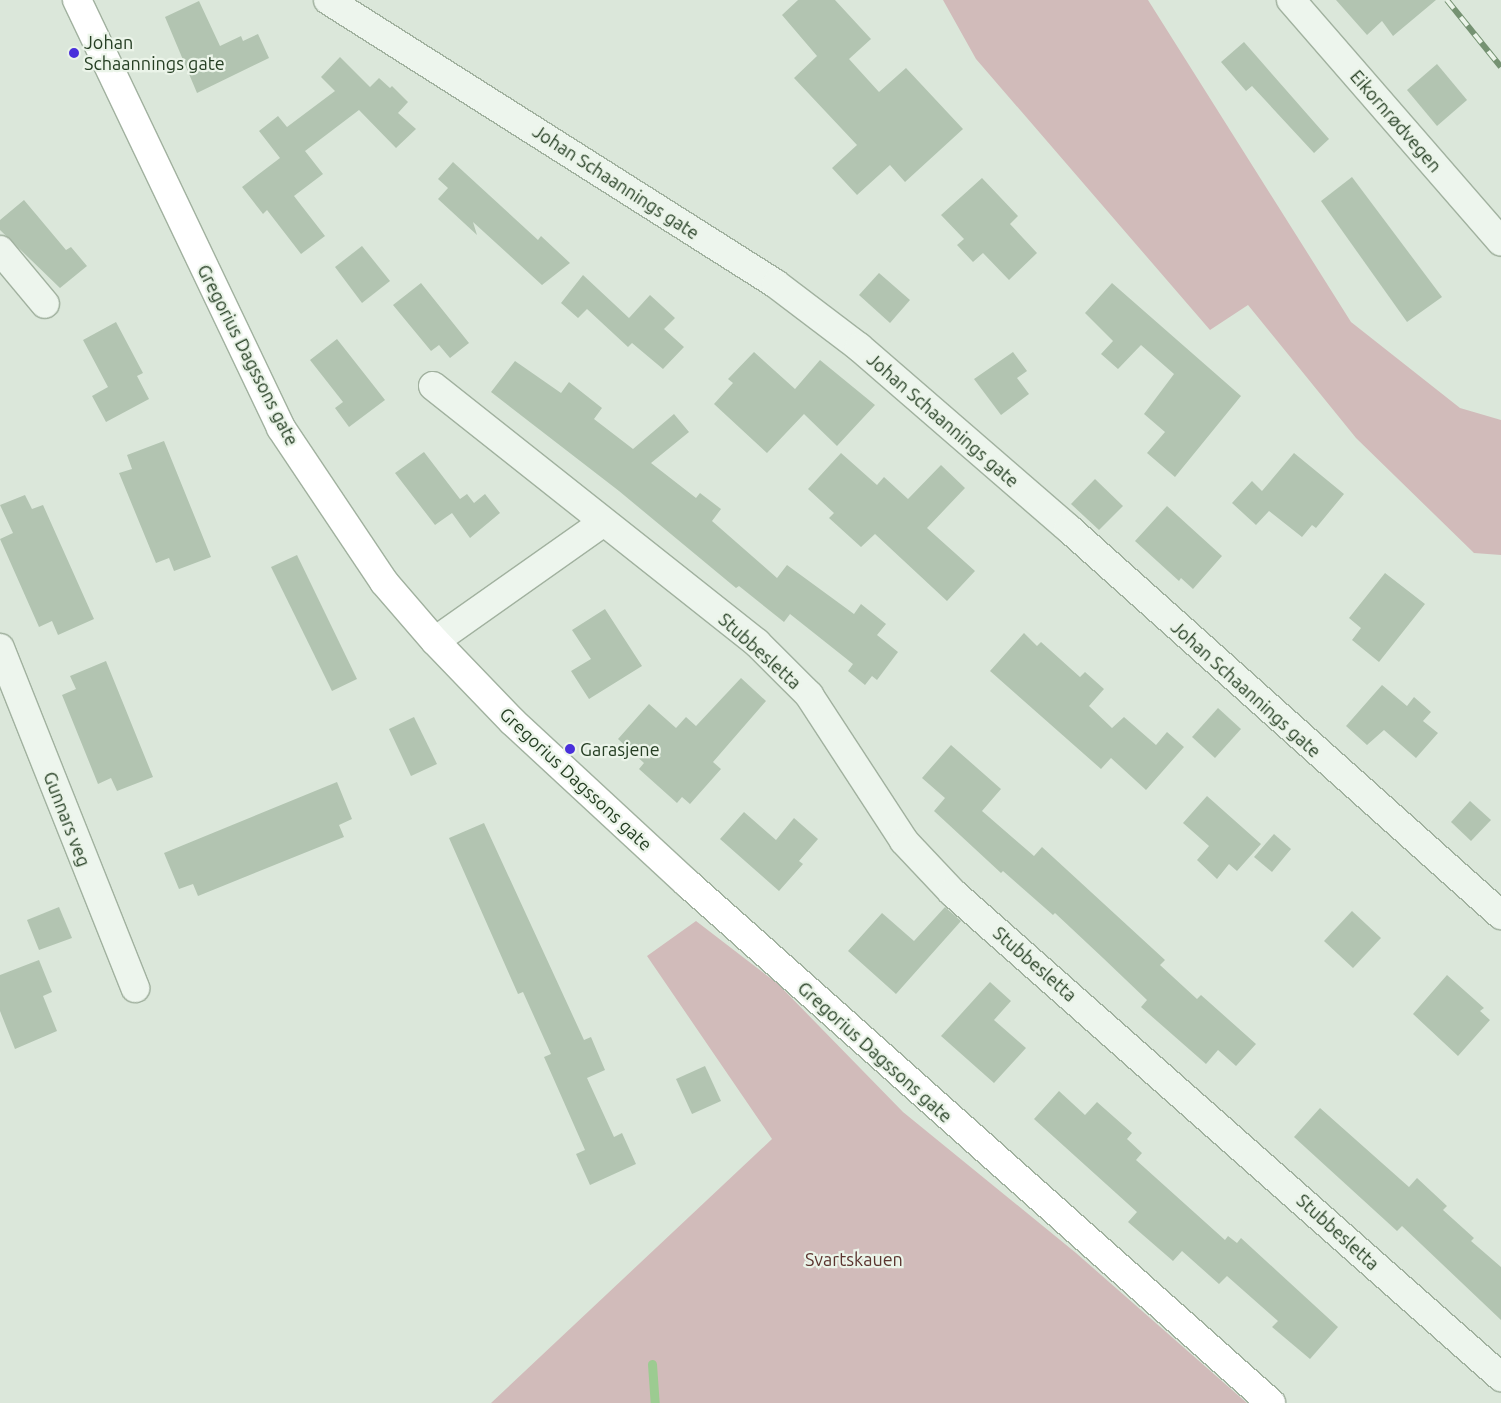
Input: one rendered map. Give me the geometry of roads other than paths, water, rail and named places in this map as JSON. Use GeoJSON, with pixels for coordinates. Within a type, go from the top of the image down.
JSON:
{"type":"FeatureCollection","features":[{"type":"Feature","properties":{"kind":"street","name":"Gregorius Dagssons gate"},"geometry":{"type":"LineString","coordinates":[[77,0],[281,428],[352,539],[384,582],[435,641],[513,722],[687,883],[1271,1403]]}},
{"type":"Feature","properties":{"kind":"street","name":"Johan Schaannings gate"},"geometry":{"type":"LineString","coordinates":[[328,0],[776,284],[859,347],[1068,528],[1501,915]]}},
{"type":"Feature","properties":{"kind":"street","name":"Eikornrødvegen"},"geometry":{"type":"LineString","coordinates":[[1290,0],[1501,242]]}},
{"type":"Feature","properties":{"kind":"street"},"geometry":{"type":"LineString","coordinates":[[0,250],[45,304]]}},
{"type":"Feature","properties":{"kind":"street","name":"Stubbesletta"},"geometry":{"type":"LineString","coordinates":[[433,386],[602,523],[757,643],[809,695],[904,840],[952,892],[1501,1376]]}},
{"type":"Feature","properties":{"kind":"street"},"geometry":{"type":"LineString","coordinates":[[435,641],[602,523]]}},
{"type":"Feature","properties":{"kind":"street","name":"Gunnars veg"},"geometry":{"type":"LineString","coordinates":[[0,648],[135,988]]}},
{"type":"Feature","properties":{"kind":"waterway"},"geometry":{"type":"LineString","coordinates":[[652,1364],[655,1403]]}},
{"type":"Feature","properties":{"kind":"railway"},"geometry":{"type":"LineString","coordinates":[[1447,0],[1501,67]]}},
{"type":"Feature","properties":{"kind":"place","name":"Johan Schaannings gate"},"geometry":{"type":"Point","coordinates":[74,53]}},
{"type":"Feature","properties":{"kind":"place","name":"Garasjene"},"geometry":{"type":"Point","coordinates":[570,749]}},
{"type":"Feature","properties":{"kind":"park label","name":"Svartskauen"},"geometry":{"type":"Point","coordinates":[854,1259]}}]}
